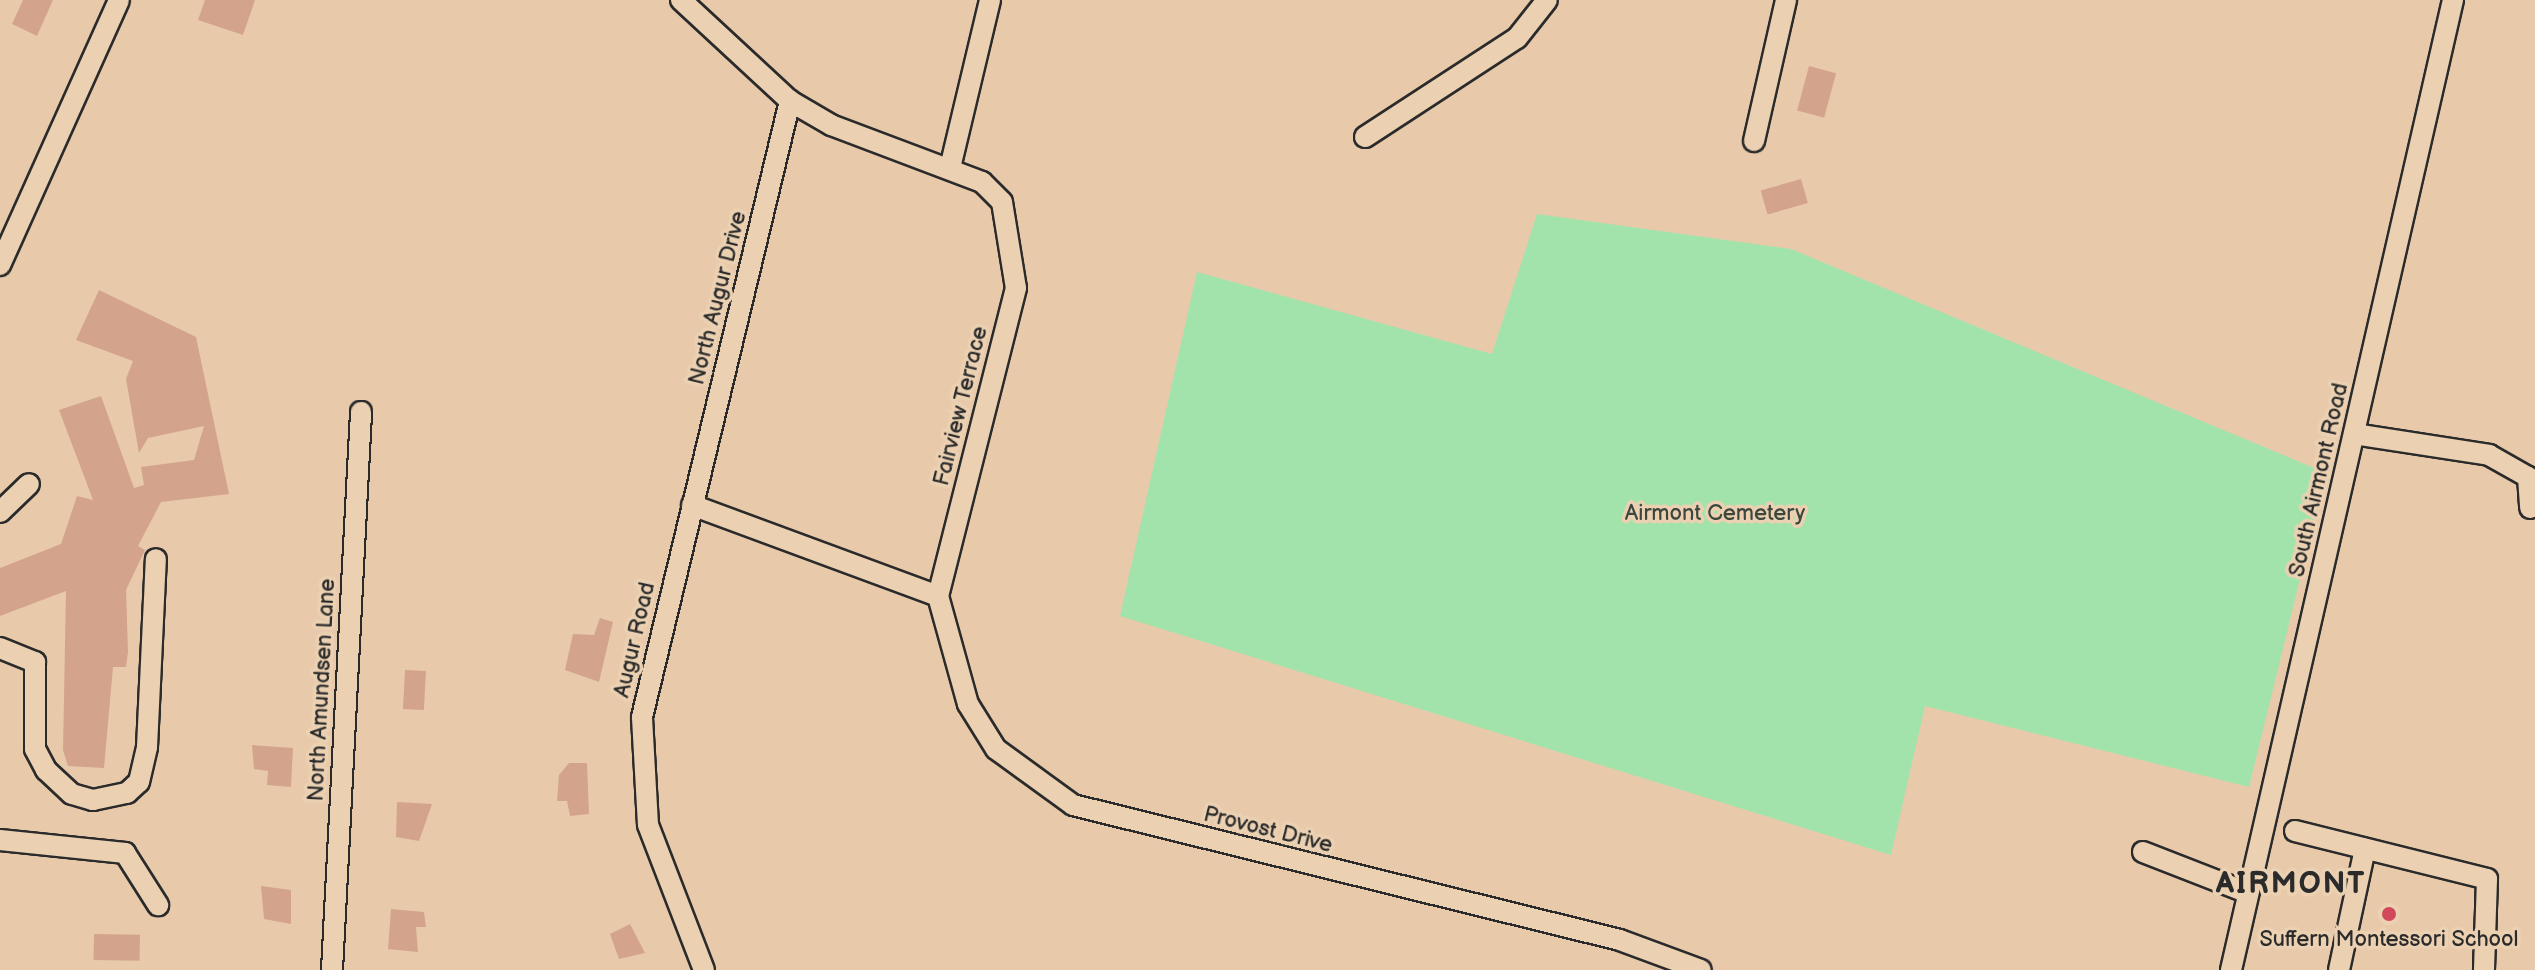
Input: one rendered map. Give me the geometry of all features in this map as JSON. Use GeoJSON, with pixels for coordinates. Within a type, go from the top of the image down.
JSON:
{"type":"FeatureCollection","features":[{"type":"Feature","properties":{"kind":"street"},"geometry":{"type":"LineString","coordinates":[[0,265],[8,222],[119,0]]}},
{"type":"Feature","properties":{"kind":"street","name":"Fairview Terrace"},"geometry":{"type":"LineString","coordinates":[[681,0],[790,101],[831,125],[982,182],[1002,202],[1016,288],[938,596]]}},
{"type":"Feature","properties":{"kind":"street"},"geometry":{"type":"LineString","coordinates":[[950,168],[990,0]]}},
{"type":"Feature","properties":{"kind":"street"},"geometry":{"type":"LineString","coordinates":[[1365,137],[1517,38],[1547,0]]}},
{"type":"Feature","properties":{"kind":"street"},"geometry":{"type":"LineString","coordinates":[[1754,141],[1786,0]]}},
{"type":"Feature","properties":{"kind":"street","name":"South Airmont Road"},"geometry":{"type":"LineString","coordinates":[[2231,970],[2453,0]]}},
{"type":"Feature","properties":{"kind":"street","name":"North Augur Drive"},"geometry":{"type":"LineString","coordinates":[[692,505],[790,101]]}},
{"type":"Feature","properties":{"kind":"street","name":"North Amundsen Lane"},"geometry":{"type":"LineString","coordinates":[[332,970],[361,412]]}},
{"type":"Feature","properties":{"kind":"street"},"geometry":{"type":"LineString","coordinates":[[2354,434],[2489,455],[2528,477],[2530,508]]}},
{"type":"Feature","properties":{"kind":"street"},"geometry":{"type":"LineString","coordinates":[[0,512],[29,484]]}},
{"type":"Feature","properties":{"kind":"street"},"geometry":{"type":"LineString","coordinates":[[692,505],[938,596]]}},
{"type":"Feature","properties":{"kind":"street","name":"Augur Road"},"geometry":{"type":"LineString","coordinates":[[692,505],[642,717],[648,825],[704,970]]}},
{"type":"Feature","properties":{"kind":"street"},"geometry":{"type":"LineString","coordinates":[[0,648],[35,662],[39,673],[33,728],[46,770],[72,794],[93,800],[127,793],[139,782],[147,747],[156,559]]}},
{"type":"Feature","properties":{"kind":"street","name":"Provost Drive"},"geometry":{"type":"LineString","coordinates":[[938,596],[968,704],[996,749],[1073,805],[1620,940],[1701,970]]}},
{"type":"Feature","properties":{"kind":"street"},"geometry":{"type":"LineString","coordinates":[[2295,831],[2487,879],[2484,970]]}},
{"type":"Feature","properties":{"kind":"street"},"geometry":{"type":"LineString","coordinates":[[0,840],[125,853],[158,905]]}},
{"type":"Feature","properties":{"kind":"street"},"geometry":{"type":"LineString","coordinates":[[2339,970],[2365,849]]}},
{"type":"Feature","properties":{"kind":"street"},"geometry":{"type":"LineString","coordinates":[[2143,852],[2248,893]]}},
{"type":"Feature","properties":{"kind":"green space","name":"Airmont Cemetery"},"geometry":{"type":"Polygon","coordinates":[[[1537,214],[1791,249],[2326,473],[2249,787],[1925,706],[1891,855],[1120,616],[1197,272],[1492,354],[1537,214]]]}},
{"type":"Feature","properties":{"kind":"building"},"geometry":{"type":"Polygon","coordinates":[[[23,0],[53,0],[37,36],[12,24],[23,0]]]}},
{"type":"Feature","properties":{"kind":"building"},"geometry":{"type":"Polygon","coordinates":[[[205,0],[255,0],[243,35],[198,20],[205,0]]]}},
{"type":"Feature","properties":{"kind":"building"},"geometry":{"type":"Polygon","coordinates":[[[1809,66],[1836,73],[1824,118],[1797,110],[1809,66]]]}},
{"type":"Feature","properties":{"kind":"building"},"geometry":{"type":"Polygon","coordinates":[[[1801,179],[1808,203],[1768,215],[1761,191],[1801,179]]]}},
{"type":"Feature","properties":{"kind":"building"},"geometry":{"type":"Polygon","coordinates":[[[99,290],[196,337],[229,494],[161,502],[138,546],[145,550],[126,590],[128,652],[126,667],[113,667],[104,768],[68,766],[63,750],[66,591],[0,616],[0,568],[61,544],[77,496],[93,500],[59,410],[101,396],[134,488],[144,485],[141,467],[194,460],[204,426],[148,438],[139,453],[126,379],[133,361],[76,340],[99,290]]]}},
{"type":"Feature","properties":{"kind":"building"},"geometry":{"type":"Polygon","coordinates":[[[600,618],[613,622],[599,682],[565,670],[573,634],[594,635],[600,618]]]}},
{"type":"Feature","properties":{"kind":"building"},"geometry":{"type":"Polygon","coordinates":[[[405,670],[426,671],[424,710],[403,709],[405,670]]]}},
{"type":"Feature","properties":{"kind":"building"},"geometry":{"type":"Polygon","coordinates":[[[252,745],[293,748],[291,787],[267,785],[268,771],[254,769],[252,745]]]}},
{"type":"Feature","properties":{"kind":"building"},"geometry":{"type":"Polygon","coordinates":[[[569,763],[587,763],[589,814],[570,816],[567,801],[557,801],[559,775],[569,763]]]}},
{"type":"Feature","properties":{"kind":"building"},"geometry":{"type":"Polygon","coordinates":[[[397,802],[432,804],[419,841],[396,837],[397,802]]]}},
{"type":"Feature","properties":{"kind":"building"},"geometry":{"type":"Polygon","coordinates":[[[261,886],[291,890],[291,924],[264,919],[261,886]]]}},
{"type":"Feature","properties":{"kind":"building"},"geometry":{"type":"Polygon","coordinates":[[[391,909],[424,912],[426,927],[416,927],[418,952],[388,949],[391,909]]]}},
{"type":"Feature","properties":{"kind":"building"},"geometry":{"type":"Polygon","coordinates":[[[630,924],[645,953],[619,959],[610,934],[630,924]]]}},
{"type":"Feature","properties":{"kind":"building"},"geometry":{"type":"Polygon","coordinates":[[[94,934],[140,935],[140,961],[94,960],[94,934]]]}},
{"type":"Feature","properties":{"kind":"place","name":"Suffern Montessori School"},"geometry":{"type":"Point","coordinates":[2389,914]}},
{"type":"Feature","properties":{"kind":"district","name":"AIRMONT"},"geometry":{"type":"Point","coordinates":[2291,884]}}]}
